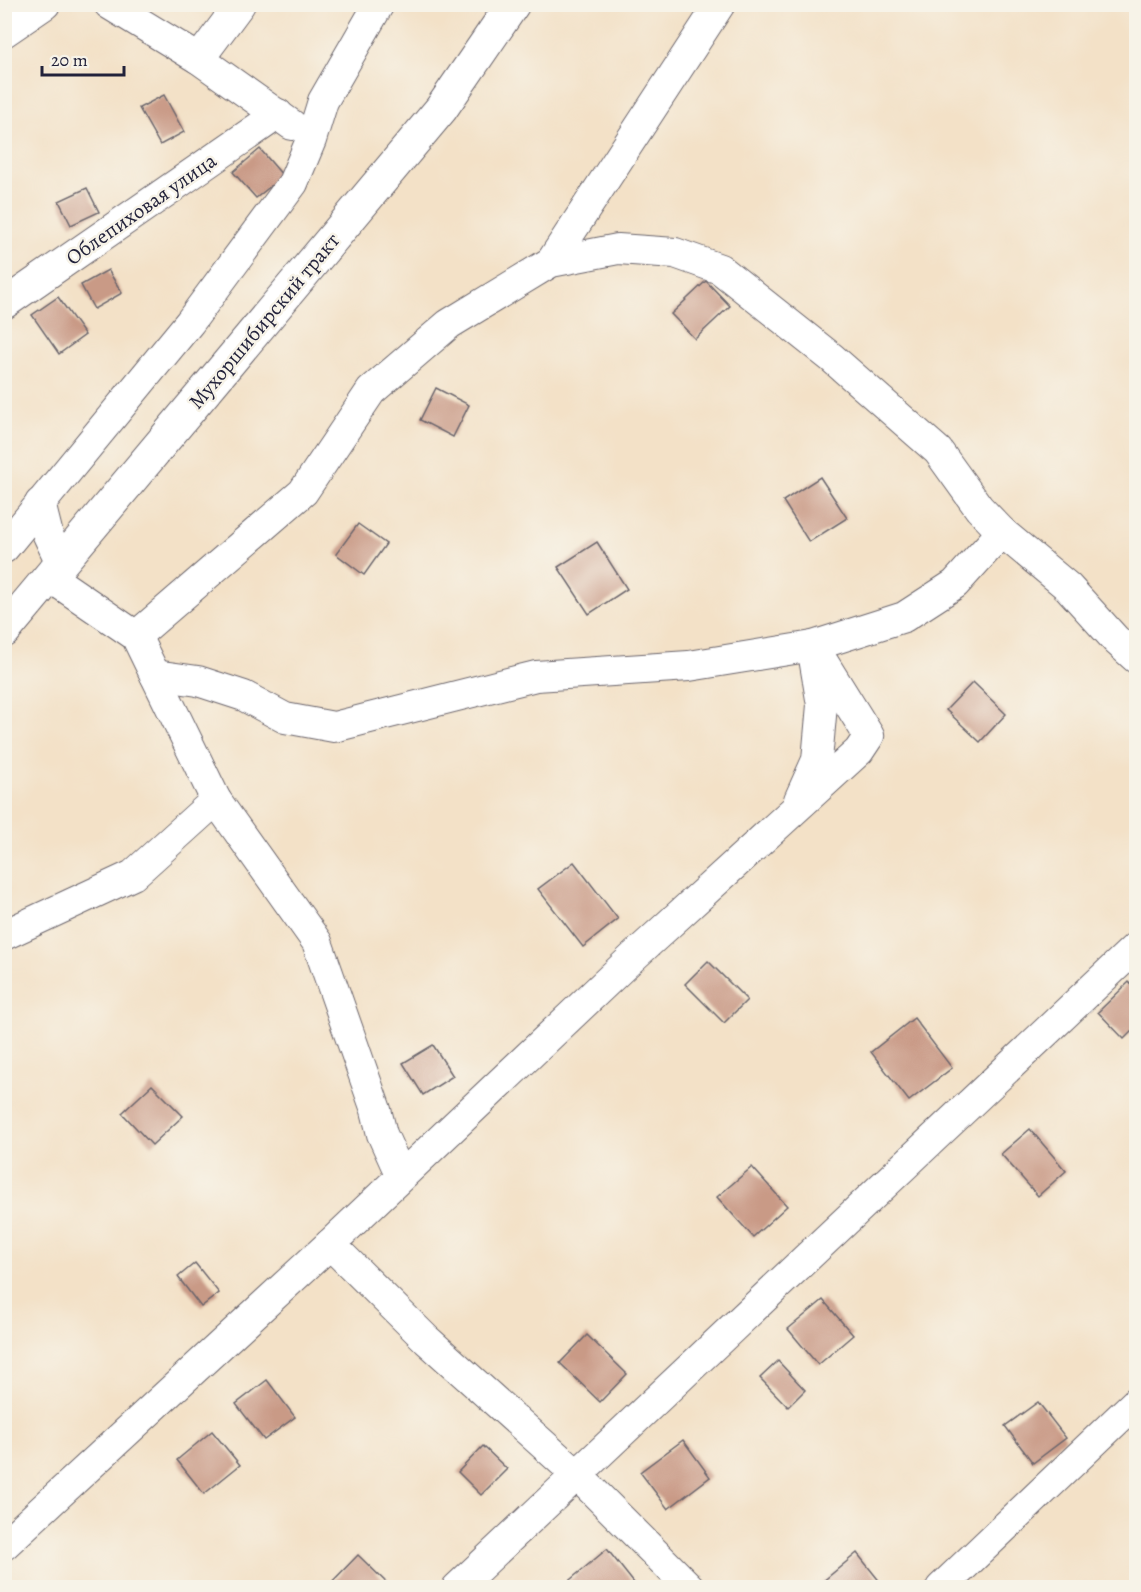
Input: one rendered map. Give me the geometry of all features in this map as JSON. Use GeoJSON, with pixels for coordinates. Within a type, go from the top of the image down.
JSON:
{"type":"FeatureCollection","features":[{"type":"Feature","properties":{"kind":"main road","name":"Мухоршибирский тракт"},"geometry":{"type":"LineString","coordinates":[[4,631],[441,109],[513,4]]}},
{"type":"Feature","properties":{"kind":"street"},"geometry":{"type":"LineString","coordinates":[[4,32],[45,4]]}},
{"type":"Feature","properties":{"kind":"street"},"geometry":{"type":"LineString","coordinates":[[109,4],[199,59],[311,140]]}},
{"type":"Feature","properties":{"kind":"street"},"geometry":{"type":"LineString","coordinates":[[199,59],[240,4]]}},
{"type":"Feature","properties":{"kind":"street"},"geometry":{"type":"LineString","coordinates":[[4,548],[190,322],[293,183],[311,140],[323,101],[378,4]]}},
{"type":"Feature","properties":{"kind":"street"},"geometry":{"type":"LineString","coordinates":[[551,262],[720,4]]}},
{"type":"Feature","properties":{"kind":"street","name":"Облепиховая улица"},"geometry":{"type":"LineString","coordinates":[[4,304],[278,114]]}},
{"type":"Feature","properties":{"kind":"street"},"geometry":{"type":"LineString","coordinates":[[136,636],[303,492],[371,391],[449,324],[551,262],[618,249],[675,253],[720,269],[832,358],[938,451],[979,508],[1002,532],[1068,588],[1116,640],[1137,658]]}},
{"type":"Feature","properties":{"kind":"street"},"geometry":{"type":"LineString","coordinates":[[40,503],[56,570],[136,636],[216,800],[317,942],[376,1110],[382,1134],[401,1176]]}},
{"type":"Feature","properties":{"kind":"street"},"geometry":{"type":"LineString","coordinates":[[155,675],[198,681],[244,696],[285,718],[333,727],[536,676],[689,666],[813,646],[904,617],[955,584],[1002,532]]}},
{"type":"Feature","properties":{"kind":"street"},"geometry":{"type":"LineString","coordinates":[[4,1545],[330,1244],[624,966],[858,751],[869,736],[813,646]]}},
{"type":"Feature","properties":{"kind":"street"},"geometry":{"type":"LineString","coordinates":[[796,808],[817,760],[822,705],[813,646]]}},
{"type":"Feature","properties":{"kind":"street"},"geometry":{"type":"LineString","coordinates":[[4,935],[133,875],[216,800]]}},
{"type":"Feature","properties":{"kind":"street"},"geometry":{"type":"LineString","coordinates":[[457,1587],[575,1473],[1137,946]]}},
{"type":"Feature","properties":{"kind":"street"},"geometry":{"type":"LineString","coordinates":[[330,1244],[427,1340],[575,1473],[690,1587]]}},
{"type":"Feature","properties":{"kind":"street"},"geometry":{"type":"LineString","coordinates":[[941,1587],[1137,1402]]}},
{"type":"Feature","properties":{"kind":"building"},"geometry":{"type":"Polygon","coordinates":[[[164,95],[184,132],[160,145],[139,108],[164,95]]]}},
{"type":"Feature","properties":{"kind":"building"},"geometry":{"type":"Polygon","coordinates":[[[260,149],[283,176],[256,198],[233,172],[260,149]]]}},
{"type":"Feature","properties":{"kind":"building"},"geometry":{"type":"Polygon","coordinates":[[[87,188],[99,212],[71,225],[59,201],[87,188]]]}},
{"type":"Feature","properties":{"kind":"building"},"geometry":{"type":"Polygon","coordinates":[[[108,270],[122,293],[94,309],[81,285],[108,270]]]}},
{"type":"Feature","properties":{"kind":"building"},"geometry":{"type":"Polygon","coordinates":[[[706,281],[730,306],[695,339],[671,314],[706,281]]]}},
{"type":"Feature","properties":{"kind":"building"},"geometry":{"type":"Polygon","coordinates":[[[58,297],[85,335],[59,354],[32,315],[58,297]]]}},
{"type":"Feature","properties":{"kind":"building"},"geometry":{"type":"Polygon","coordinates":[[[436,388],[469,405],[453,437],[420,420],[436,388]]]}},
{"type":"Feature","properties":{"kind":"building"},"geometry":{"type":"Polygon","coordinates":[[[820,477],[847,518],[809,542],[783,501],[820,477]]]}},
{"type":"Feature","properties":{"kind":"building"},"geometry":{"type":"Polygon","coordinates":[[[358,524],[386,544],[364,575],[336,554],[358,524]]]}},
{"type":"Feature","properties":{"kind":"building"},"geometry":{"type":"Polygon","coordinates":[[[597,542],[627,589],[589,614],[558,567],[597,542]]]}},
{"type":"Feature","properties":{"kind":"building"},"geometry":{"type":"Polygon","coordinates":[[[973,682],[1006,714],[980,742],[946,710],[973,682]]]}},
{"type":"Feature","properties":{"kind":"building"},"geometry":{"type":"Polygon","coordinates":[[[574,862],[618,919],[583,947],[538,889],[574,862]]]}},
{"type":"Feature","properties":{"kind":"building"},"geometry":{"type":"Polygon","coordinates":[[[708,961],[747,1000],[724,1023],[685,984],[708,961]]]}},
{"type":"Feature","properties":{"kind":"building"},"geometry":{"type":"Polygon","coordinates":[[[1129,982],[1136,990],[1136,1027],[1124,1039],[1098,1012],[1129,982]]]}},
{"type":"Feature","properties":{"kind":"building"},"geometry":{"type":"Polygon","coordinates":[[[914,1018],[952,1068],[909,1101],[871,1052],[914,1018]]]}},
{"type":"Feature","properties":{"kind":"building"},"geometry":{"type":"Polygon","coordinates":[[[433,1045],[453,1076],[423,1095],[403,1063],[433,1045]]]}},
{"type":"Feature","properties":{"kind":"building"},"geometry":{"type":"Polygon","coordinates":[[[152,1085],[183,1116],[152,1145],[122,1113],[152,1085]]]}},
{"type":"Feature","properties":{"kind":"building"},"geometry":{"type":"Polygon","coordinates":[[[1030,1129],[1066,1171],[1038,1196],[1001,1154],[1030,1129]]]}},
{"type":"Feature","properties":{"kind":"building"},"geometry":{"type":"Polygon","coordinates":[[[752,1167],[787,1206],[753,1237],[717,1197],[752,1167]]]}},
{"type":"Feature","properties":{"kind":"building"},"geometry":{"type":"Polygon","coordinates":[[[195,1263],[219,1293],[201,1307],[178,1277],[195,1263]]]}},
{"type":"Feature","properties":{"kind":"building"},"geometry":{"type":"Polygon","coordinates":[[[823,1300],[853,1335],[818,1365],[788,1329],[823,1300]]]}},
{"type":"Feature","properties":{"kind":"building"},"geometry":{"type":"Polygon","coordinates":[[[587,1335],[627,1374],[600,1402],[560,1363],[587,1335]]]}},
{"type":"Feature","properties":{"kind":"building"},"geometry":{"type":"Polygon","coordinates":[[[778,1361],[805,1390],[788,1407],[760,1378],[778,1361]]]}},
{"type":"Feature","properties":{"kind":"building"},"geometry":{"type":"Polygon","coordinates":[[[267,1380],[295,1417],[264,1440],[236,1404],[267,1380]]]}},
{"type":"Feature","properties":{"kind":"building"},"geometry":{"type":"Polygon","coordinates":[[[1038,1402],[1066,1438],[1033,1463],[1005,1426],[1038,1402]]]}},
{"type":"Feature","properties":{"kind":"building"},"geometry":{"type":"Polygon","coordinates":[[[212,1431],[240,1465],[204,1494],[177,1460],[212,1431]]]}},
{"type":"Feature","properties":{"kind":"building"},"geometry":{"type":"Polygon","coordinates":[[[683,1440],[710,1477],[668,1509],[640,1472],[683,1440]]]}},
{"type":"Feature","properties":{"kind":"building"},"geometry":{"type":"Polygon","coordinates":[[[483,1446],[507,1469],[481,1495],[458,1472],[483,1446]]]}},
{"type":"Feature","properties":{"kind":"building"},"geometry":{"type":"Polygon","coordinates":[[[607,1549],[638,1588],[568,1588],[565,1584],[607,1549]]]}},
{"type":"Feature","properties":{"kind":"building"},"geometry":{"type":"Polygon","coordinates":[[[857,1553],[885,1588],[815,1588],[857,1553]]]}},
{"type":"Feature","properties":{"kind":"building"},"geometry":{"type":"Polygon","coordinates":[[[358,1555],[392,1588],[326,1588],[358,1555]]]}}]}
